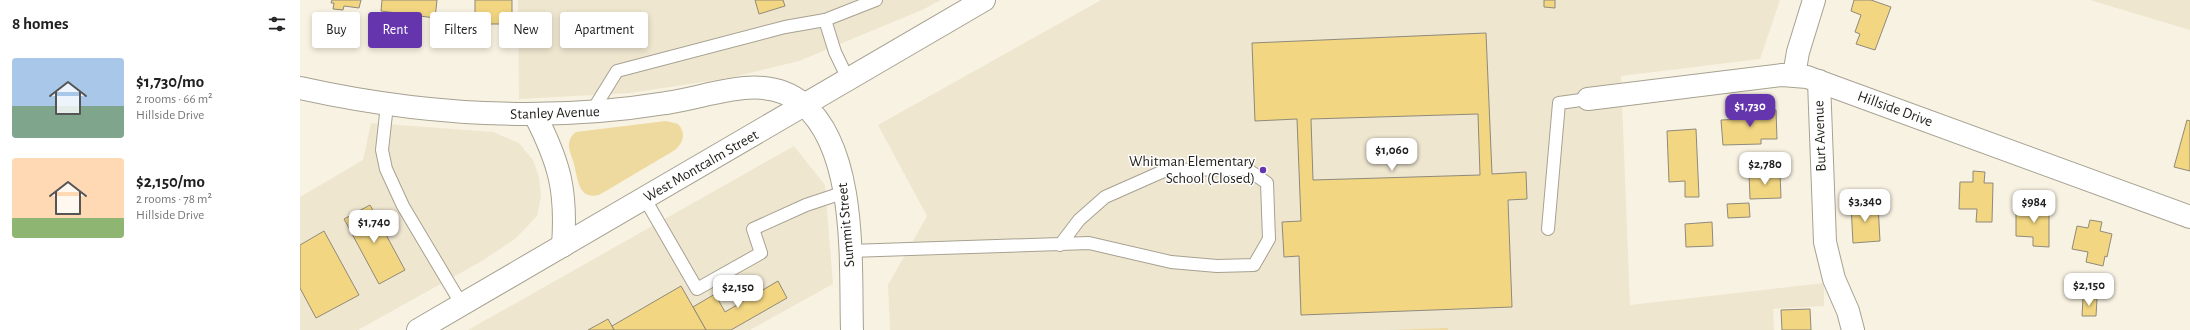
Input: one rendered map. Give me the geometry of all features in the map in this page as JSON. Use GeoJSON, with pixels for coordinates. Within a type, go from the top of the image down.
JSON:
{"type":"FeatureCollection","features":[{"type":"Feature","properties":{"kind":"street","name":"West Montcalm Street"},"geometry":{"type":"LineString","coordinates":[[418,330],[984,0]]}},
{"type":"Feature","properties":{"kind":"street"},"geometry":{"type":"LineString","coordinates":[[1794,76],[1798,52],[1814,0]]}},
{"type":"Feature","properties":{"kind":"street","name":"Hillside Drive"},"geometry":{"type":"LineString","coordinates":[[1588,99],[1794,76],[1819,81],[2190,217]]}},
{"type":"Feature","properties":{"kind":"street","name":"Burt Avenue"},"geometry":{"type":"LineString","coordinates":[[1819,81],[1825,242],[1834,279],[1848,311],[1853,330]]}},
{"type":"Feature","properties":{"kind":"street","name":"Stanley Avenue"},"geometry":{"type":"LineString","coordinates":[[300,88],[387,105],[465,113],[535,115],[591,113],[666,103],[751,87],[766,87],[780,91],[804,105]]}},
{"type":"Feature","properties":{"kind":"street","name":"Summit Street"},"geometry":{"type":"LineString","coordinates":[[804,105],[824,131],[832,146],[845,192],[850,251],[852,330]]}},
{"type":"Feature","properties":{"kind":"street"},"geometry":{"type":"LineString","coordinates":[[535,115],[550,144],[561,174],[565,215],[563,246]]}},
{"type":"Feature","properties":{"kind":"lane"},"geometry":{"type":"LineString","coordinates":[[591,113],[617,71],[785,27],[825,20],[876,0]]}},
{"type":"Feature","properties":{"kind":"lane"},"geometry":{"type":"LineString","coordinates":[[825,20],[835,52],[848,80]]}},
{"type":"Feature","properties":{"kind":"lane"},"geometry":{"type":"LineString","coordinates":[[1548,229],[1559,103],[1588,99]]}},
{"type":"Feature","properties":{"kind":"lane"},"geometry":{"type":"LineString","coordinates":[[387,105],[382,150],[386,169],[403,206],[462,305]]}},
{"type":"Feature","properties":{"kind":"lane"},"geometry":{"type":"LineString","coordinates":[[850,251],[1060,245],[1089,243],[1171,262],[1217,266],[1254,265],[1269,240],[1267,183],[1247,169],[1166,170],[1105,197],[1079,220],[1060,245]]}},
{"type":"Feature","properties":{"kind":"lane"},"geometry":{"type":"LineString","coordinates":[[645,199],[697,289],[761,253],[753,229],[806,205],[845,192]]}},
{"type":"Feature","properties":{"kind":"shaded area"},"geometry":{"type":"Polygon","coordinates":[[[518,0],[941,0],[922,10],[799,61],[729,78],[630,93],[519,99],[518,48],[552,48],[552,12],[518,12],[518,0]]]}},
{"type":"Feature","properties":{"kind":"shaded area","name":"Whitman Elementary School (Closed)"},"geometry":{"type":"Polygon","coordinates":[[[1101,0],[1780,0],[1760,59],[1621,76],[1630,305],[1824,283],[1824,306],[1773,309],[1774,330],[890,330],[888,285],[927,216],[878,125],[1101,0]]]}},
{"type":"Feature","properties":{"kind":"shaded area"},"geometry":{"type":"Polygon","coordinates":[[[2090,0],[2190,0],[2190,30],[2090,0]]]}},
{"type":"Feature","properties":{"kind":"shaded area"},"geometry":{"type":"Polygon","coordinates":[[[666,121],[678,124],[681,127],[683,134],[682,141],[675,150],[599,195],[592,196],[583,191],[578,182],[569,148],[571,137],[576,132],[666,121]]]}},
{"type":"Feature","properties":{"kind":"shaded area"},"geometry":{"type":"Polygon","coordinates":[[[371,123],[493,132],[519,143],[533,160],[539,177],[541,196],[537,216],[515,239],[482,261],[358,330],[300,330],[300,197],[363,160],[371,123]]]}},
{"type":"Feature","properties":{"kind":"shaded area"},"geometry":{"type":"Polygon","coordinates":[[[794,146],[825,185],[833,284],[750,330],[468,330],[794,146]]]}},
{"type":"Feature","properties":{"kind":"shaded area"},"geometry":{"type":"Polygon","coordinates":[[[1448,328],[1448,330],[1389,330],[1448,328]]]}},
{"type":"Feature","properties":{"kind":"building"},"geometry":{"type":"Polygon","coordinates":[[[332,0],[361,0],[359,8],[344,6],[343,10],[333,9],[334,3],[331,3],[332,0]]]}},
{"type":"Feature","properties":{"kind":"building"},"geometry":{"type":"Polygon","coordinates":[[[382,0],[437,0],[436,12],[430,12],[430,17],[422,16],[422,12],[381,11],[382,0]]]}},
{"type":"Feature","properties":{"kind":"building"},"geometry":{"type":"Polygon","coordinates":[[[475,0],[512,0],[512,12],[499,12],[499,24],[491,24],[491,12],[475,12],[475,0]]]}},
{"type":"Feature","properties":{"kind":"building"},"geometry":{"type":"Polygon","coordinates":[[[755,0],[783,0],[785,6],[759,14],[755,0]]]}},
{"type":"Feature","properties":{"kind":"building"},"geometry":{"type":"Polygon","coordinates":[[[1544,0],[1555,0],[1555,8],[1544,7],[1544,0]]]}},
{"type":"Feature","properties":{"kind":"building"},"geometry":{"type":"Polygon","coordinates":[[[1854,0],[1871,0],[1891,7],[1875,50],[1856,44],[1860,34],[1855,32],[1861,15],[1851,11],[1854,0]]]}},
{"type":"Feature","properties":{"kind":"building"},"geometry":{"type":"Polygon","coordinates":[[[1486,33],[1492,174],[1526,172],[1527,199],[1508,200],[1512,307],[1301,315],[1299,256],[1284,257],[1282,222],[1301,221],[1297,119],[1255,121],[1252,43],[1486,33]],[[1478,114],[1311,119],[1313,180],[1480,175],[1478,114]]]}},
{"type":"Feature","properties":{"kind":"building"},"geometry":{"type":"Polygon","coordinates":[[[1776,110],[1777,139],[1761,139],[1761,144],[1723,145],[1721,120],[1741,119],[1740,111],[1776,110]]]}},
{"type":"Feature","properties":{"kind":"building"},"geometry":{"type":"Polygon","coordinates":[[[2187,120],[2190,121],[2190,171],[2174,167],[2187,120]]]}},
{"type":"Feature","properties":{"kind":"building"},"geometry":{"type":"Polygon","coordinates":[[[1696,129],[1699,197],[1685,197],[1685,181],[1669,182],[1667,131],[1696,129]]]}},
{"type":"Feature","properties":{"kind":"building"},"geometry":{"type":"Polygon","coordinates":[[[1973,171],[1985,172],[1984,183],[1993,183],[1992,222],[1976,222],[1977,209],[1959,209],[1960,182],[1973,182],[1973,171]]]}},
{"type":"Feature","properties":{"kind":"building"},"geometry":{"type":"Polygon","coordinates":[[[1780,173],[1781,198],[1750,199],[1749,174],[1780,173]]]}},
{"type":"Feature","properties":{"kind":"building"},"geometry":{"type":"Polygon","coordinates":[[[1749,203],[1750,217],[1728,218],[1727,204],[1749,203]]]}},
{"type":"Feature","properties":{"kind":"building"},"geometry":{"type":"Polygon","coordinates":[[[1878,204],[1880,241],[1853,243],[1851,205],[1878,204]]]}},
{"type":"Feature","properties":{"kind":"building"},"geometry":{"type":"Polygon","coordinates":[[[370,205],[405,270],[379,284],[344,219],[370,205]]]}},
{"type":"Feature","properties":{"kind":"building"},"geometry":{"type":"Polygon","coordinates":[[[2016,206],[2049,207],[2049,247],[2033,246],[2033,237],[2016,236],[2016,206]]]}},
{"type":"Feature","properties":{"kind":"building"},"geometry":{"type":"Polygon","coordinates":[[[2090,220],[2102,222],[2100,231],[2112,234],[2107,257],[2105,256],[2103,266],[2086,262],[2088,252],[2072,249],[2077,226],[2088,228],[2090,220]]]}},
{"type":"Feature","properties":{"kind":"building"},"geometry":{"type":"Polygon","coordinates":[[[1712,222],[1713,246],[1686,247],[1685,224],[1712,222]]]}},
{"type":"Feature","properties":{"kind":"building"},"geometry":{"type":"Polygon","coordinates":[[[324,231],[359,295],[316,318],[300,288],[300,245],[324,231]]]}},
{"type":"Feature","properties":{"kind":"building"},"geometry":{"type":"Polygon","coordinates":[[[778,281],[787,298],[731,330],[706,330],[693,307],[715,294],[725,312],[778,281]]]}},
{"type":"Feature","properties":{"kind":"building"},"geometry":{"type":"Polygon","coordinates":[[[681,286],[706,330],[614,330],[612,326],[681,286]]]}},
{"type":"Feature","properties":{"kind":"building"},"geometry":{"type":"Polygon","coordinates":[[[2083,298],[2097,299],[2096,316],[2082,316],[2083,298]]]}},
{"type":"Feature","properties":{"kind":"building"},"geometry":{"type":"Polygon","coordinates":[[[1810,309],[1811,330],[1782,330],[1781,310],[1810,309]]]}},
{"type":"Feature","properties":{"kind":"building"},"geometry":{"type":"Polygon","coordinates":[[[608,319],[614,330],[588,330],[608,319]]]}},
{"type":"Feature","properties":{"kind":"place","name":"Whitman Elementary School (Closed)"},"geometry":{"type":"Point","coordinates":[1263,170]}}]}
